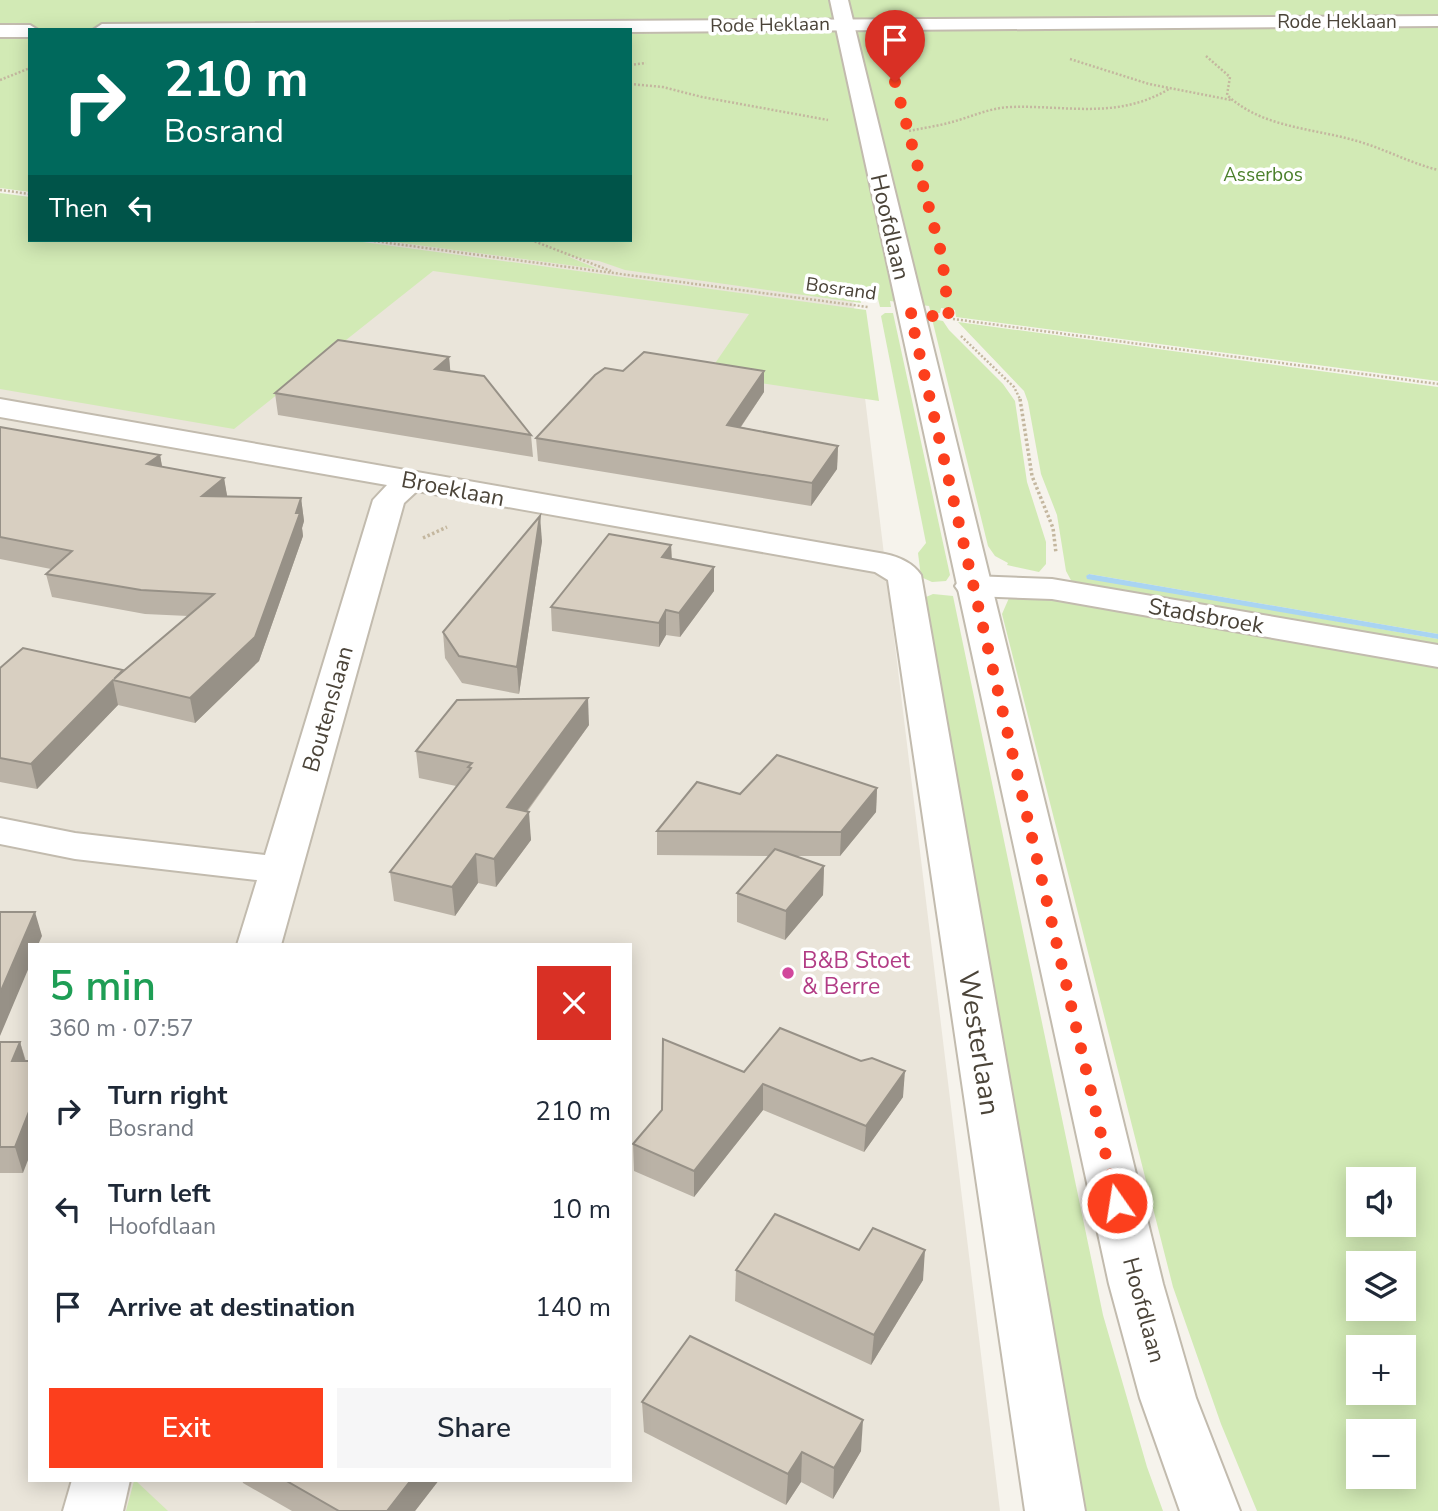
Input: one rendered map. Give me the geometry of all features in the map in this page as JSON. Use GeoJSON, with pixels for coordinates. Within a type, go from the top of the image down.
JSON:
{"type":"FeatureCollection","features":[{"type":"Feature","properties":{"kind":"street","name":"Rode Heklaan"},"geometry":{"type":"LineString","coordinates":[[184,28],[842,12],[1198,23],[1438,22]]}},
{"type":"Feature","properties":{"kind":"street","name":"Hoofdlaan"},"geometry":{"type":"LineString","coordinates":[[842,12],[972,586],[1136,1284],[1168,1398],[1210,1511]]}},
{"type":"Feature","properties":{"kind":"street"},"geometry":{"type":"LineString","coordinates":[[0,31],[28,31]]}},
{"type":"Feature","properties":{"kind":"street","name":"Broeklaan"},"geometry":{"type":"LineString","coordinates":[[0,408],[886,564],[904,575]]}},
{"type":"Feature","properties":{"kind":"street","name":"Boutenslaan"},"geometry":{"type":"LineString","coordinates":[[259,943],[390,500],[411,480]]}},
{"type":"Feature","properties":{"kind":"street","name":"Westerlaan"},"geometry":{"type":"LineString","coordinates":[[904,575],[1055,1511]]}},
{"type":"Feature","properties":{"kind":"street","name":"Stadsbroek"},"geometry":{"type":"LineString","coordinates":[[972,586],[1052,589],[1438,656]]}},
{"type":"Feature","properties":{"kind":"street"},"geometry":{"type":"LineString","coordinates":[[0,831],[75,846],[280,870]]}},
{"type":"Feature","properties":{"kind":"street"},"geometry":{"type":"LineString","coordinates":[[93,1511],[101,1482]]}},
{"type":"Feature","properties":{"kind":"path"},"geometry":{"type":"LineString","coordinates":[[1198,23],[1189,39],[1198,51],[1227,73],[1230,82],[1227,95],[1244,109],[1270,119],[1357,141],[1396,158],[1438,170]]}},
{"type":"Feature","properties":{"kind":"path"},"geometry":{"type":"LineString","coordinates":[[1068,59],[1129,79],[1231,100]]}},
{"type":"Feature","properties":{"kind":"path"},"geometry":{"type":"LineString","coordinates":[[0,80],[28,69]]}},
{"type":"Feature","properties":{"kind":"path"},"geometry":{"type":"LineString","coordinates":[[632,84],[663,87],[831,121]]}},
{"type":"Feature","properties":{"kind":"path"},"geometry":{"type":"LineString","coordinates":[[912,143],[909,131],[950,123],[987,110],[1009,107],[1095,111],[1152,100],[1170,89]]}},
{"type":"Feature","properties":{"kind":"path"},"geometry":{"type":"LineString","coordinates":[[0,190],[28,194]]}},
{"type":"Feature","properties":{"kind":"path","name":"Bosrand"},"geometry":{"type":"LineString","coordinates":[[381,242],[910,313]]}},
{"type":"Feature","properties":{"kind":"path"},"geometry":{"type":"LineString","coordinates":[[536,242],[620,274]]}},
{"type":"Feature","properties":{"kind":"path"},"geometry":{"type":"LineString","coordinates":[[952,324],[949,318],[1438,384]]}},
{"type":"Feature","properties":{"kind":"path"},"geometry":{"type":"LineString","coordinates":[[956,330],[1014,387],[1023,404],[1032,476],[1055,539],[1052,589]]}},
{"type":"Feature","properties":{"kind":"path"},"geometry":{"type":"LineString","coordinates":[[372,561],[508,499]]}},
{"type":"Feature","properties":{"kind":"shaded area"},"geometry":{"type":"Polygon","coordinates":[[[327,242],[585,242],[850,274],[1000,1511],[0,1511],[0,346],[327,242]]]}},
{"type":"Feature","properties":{"kind":"green space","name":"Asserbos"},"geometry":{"type":"Polygon","coordinates":[[[0,0],[1438,0],[1438,381],[956,317],[955,310],[941,308],[940,313],[931,313],[929,306],[890,301],[891,307],[880,307],[878,299],[860,297],[861,303],[625,270],[599,261],[567,256],[598,269],[394,242],[632,242],[632,28],[28,28],[28,192],[0,188],[0,0]]]}},
{"type":"Feature","properties":{"kind":"green space"},"geometry":{"type":"Polygon","coordinates":[[[0,193],[28,197],[28,242],[363,242],[866,310],[879,401],[707,375],[749,314],[433,271],[234,429],[0,389],[0,193]]]}},
{"type":"Feature","properties":{"kind":"green space"},"geometry":{"type":"Polygon","coordinates":[[[893,313],[950,575],[946,581],[932,582],[921,577],[918,553],[926,543],[881,316],[893,313]]]}},
{"type":"Feature","properties":{"kind":"green space"},"geometry":{"type":"Polygon","coordinates":[[[932,319],[943,321],[1003,384],[1015,401],[1027,482],[1046,542],[1046,564],[1039,572],[1007,565],[1008,563],[995,556],[988,546],[932,319]]]}},
{"type":"Feature","properties":{"kind":"green space"},"geometry":{"type":"Polygon","coordinates":[[[958,322],[1438,387],[1438,634],[1089,574],[1086,577],[1438,639],[1438,650],[1073,584],[1066,571],[1057,515],[1041,474],[1024,391],[958,322]]]}},
{"type":"Feature","properties":{"kind":"green space"},"geometry":{"type":"Polygon","coordinates":[[[933,594],[953,596],[1103,1315],[1147,1467],[1163,1511],[1080,1511],[926,601],[926,597],[933,594]]]}},
{"type":"Feature","properties":{"kind":"green space"},"geometry":{"type":"Polygon","coordinates":[[[1033,594],[1438,663],[1438,1511],[1257,1511],[1221,1424],[1173,1287],[1002,614],[1009,598],[1033,594]]]}},
{"type":"Feature","properties":{"kind":"green space"},"geometry":{"type":"Polygon","coordinates":[[[134,1482],[137,1482],[168,1511],[126,1511],[134,1482]]]}},
{"type":"Feature","properties":{"kind":"water"},"geometry":{"type":"Polygon","coordinates":[[[1089,574],[1438,634],[1438,639],[1087,579],[1089,574]]]}},
{"type":"Feature","properties":{"kind":"building"},"geometry":{"type":"Polygon","coordinates":[[[338,340],[449,357],[435,369],[484,376],[531,435],[275,393],[338,340]]]}},
{"type":"Feature","properties":{"kind":"building"},"geometry":{"type":"Polygon","coordinates":[[[644,352],[764,371],[727,425],[838,446],[812,483],[536,438],[595,375],[605,368],[623,371],[644,352]]]}},
{"type":"Feature","properties":{"kind":"building"},"geometry":{"type":"Polygon","coordinates":[[[0,427],[160,455],[147,464],[224,478],[202,496],[301,498],[296,513],[300,513],[255,637],[190,698],[113,680],[31,764],[0,758],[0,668],[23,648],[123,670],[114,679],[214,594],[141,590],[46,574],[72,551],[0,537],[0,427]]]}},
{"type":"Feature","properties":{"kind":"building"},"geometry":{"type":"Polygon","coordinates":[[[540,516],[517,667],[459,656],[443,632],[540,516]]]}},
{"type":"Feature","properties":{"kind":"building"},"geometry":{"type":"Polygon","coordinates":[[[609,534],[671,545],[662,557],[714,567],[679,613],[666,610],[659,623],[551,607],[609,534]]]}},
{"type":"Feature","properties":{"kind":"building"},"geometry":{"type":"Polygon","coordinates":[[[588,698],[507,807],[529,812],[494,859],[476,854],[452,887],[390,872],[471,768],[468,767],[472,763],[416,751],[457,700],[588,698]]]}},
{"type":"Feature","properties":{"kind":"building"},"geometry":{"type":"Polygon","coordinates":[[[777,755],[877,788],[841,832],[657,831],[697,782],[740,794],[777,755]]]}},
{"type":"Feature","properties":{"kind":"building"},"geometry":{"type":"Polygon","coordinates":[[[775,849],[824,866],[786,911],[737,893],[775,849]]]}},
{"type":"Feature","properties":{"kind":"building"},"geometry":{"type":"Polygon","coordinates":[[[0,912],[35,912],[0,993],[0,912]]]}},
{"type":"Feature","properties":{"kind":"building"},"geometry":{"type":"Polygon","coordinates":[[[780,1028],[861,1061],[872,1058],[905,1071],[866,1126],[763,1084],[694,1171],[633,1144],[662,1110],[663,1039],[744,1072],[780,1028]]]}},
{"type":"Feature","properties":{"kind":"building"},"geometry":{"type":"Polygon","coordinates":[[[0,1042],[20,1042],[12,1061],[28,1061],[28,1114],[15,1147],[0,1147],[0,1042]]]}},
{"type":"Feature","properties":{"kind":"building"},"geometry":{"type":"Polygon","coordinates":[[[775,1214],[859,1250],[873,1228],[925,1250],[874,1335],[736,1270],[775,1214]]]}},
{"type":"Feature","properties":{"kind":"building"},"geometry":{"type":"Polygon","coordinates":[[[690,1336],[863,1420],[834,1468],[802,1452],[788,1474],[642,1402],[690,1336]]]}},
{"type":"Feature","properties":{"kind":"building"},"geometry":{"type":"Polygon","coordinates":[[[288,1482],[409,1482],[387,1511],[339,1511],[288,1482]]]}},
{"type":"Feature","properties":{"kind":"place","name":"B&B Stoet & Berre"},"geometry":{"type":"Point","coordinates":[788,973]}},
{"type":"Feature","properties":{"kind":"route"},"geometry":{"type":"LineString","coordinates":[[895,82],[942,256],[949,318],[910,313],[1117,1203]]}}]}
